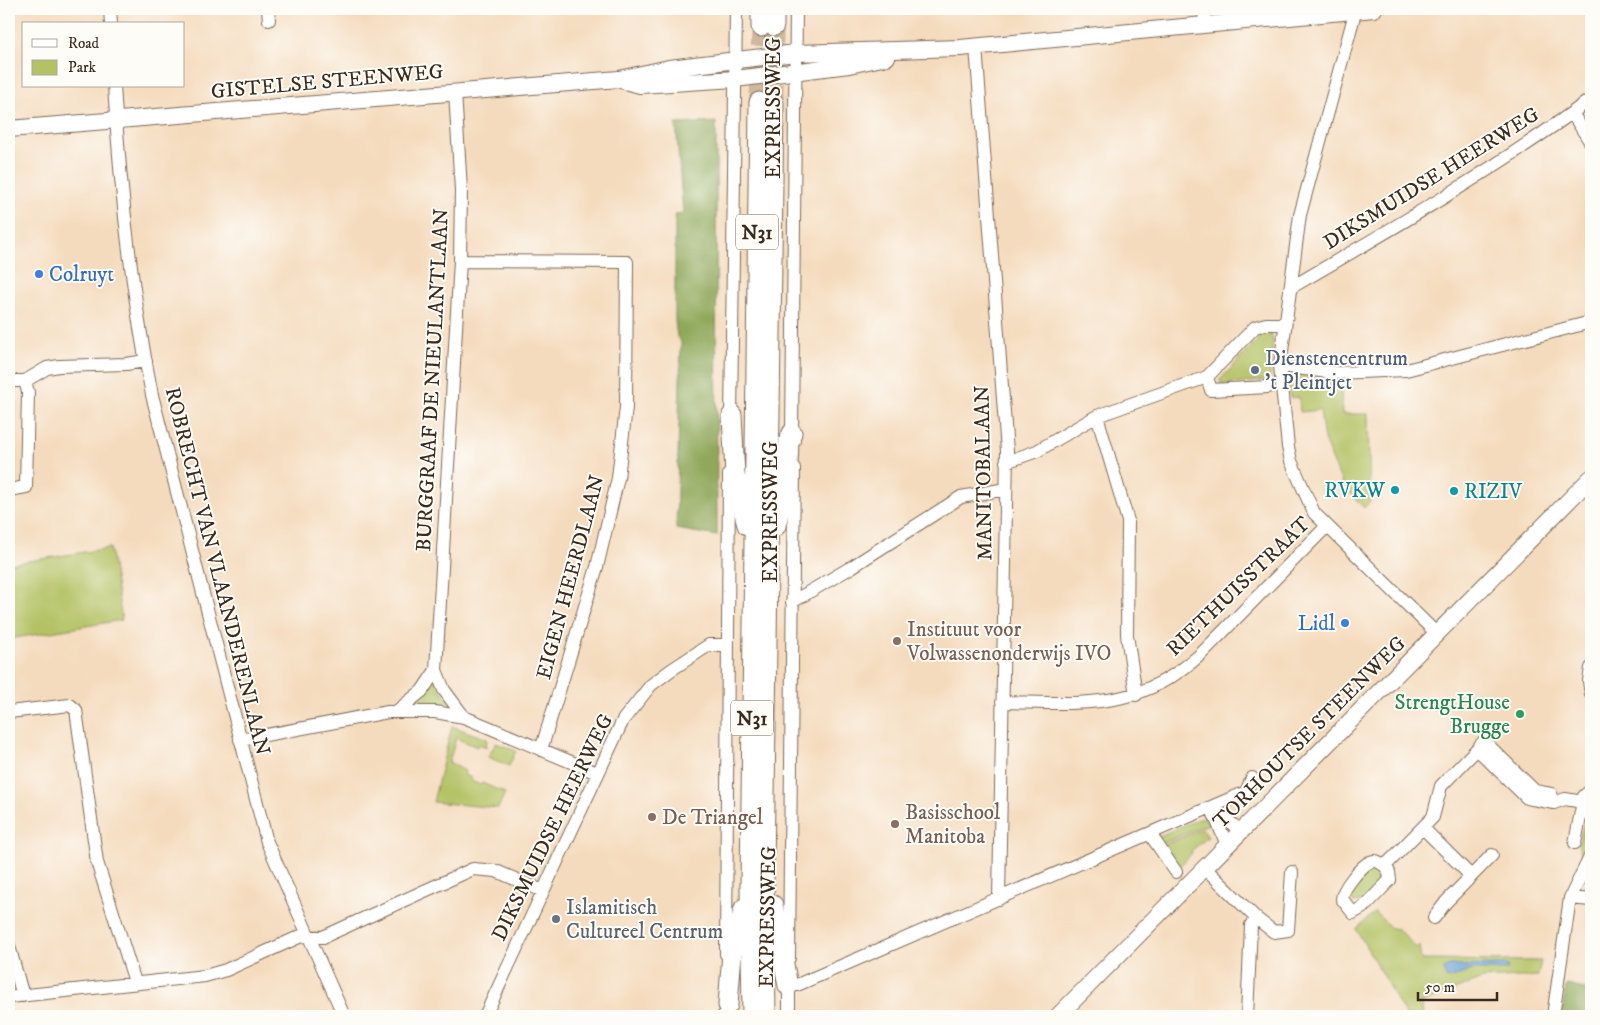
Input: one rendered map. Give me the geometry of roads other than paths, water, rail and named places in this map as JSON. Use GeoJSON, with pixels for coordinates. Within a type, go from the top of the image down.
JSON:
{"type":"FeatureCollection","features":[{"type":"Feature","properties":{"kind":"highway","name":"EXPRESSWEG"},"geometry":{"type":"LineString","coordinates":[[766,103],[761,553],[766,1016]]}},
{"type":"Feature","properties":{"kind":"highway"},"geometry":{"type":"LineString","coordinates":[[732,415],[735,475],[761,553],[776,542],[777,517],[792,433]]}},
{"type":"Feature","properties":{"kind":"highway","name":"EXPRESSWEG"},"geometry":{"type":"LineString","coordinates":[[752,1016],[750,888],[761,553]]}},
{"type":"Feature","properties":{"kind":"highway"},"geometry":{"type":"LineString","coordinates":[[764,875],[772,896],[788,986]]}},
{"type":"Feature","properties":{"kind":"highway"},"geometry":{"type":"LineString","coordinates":[[727,1013],[732,953],[750,888]]}},
{"type":"Feature","properties":{"kind":"main road","name":"GISTELSE STEENWEG"},"geometry":{"type":"LineString","coordinates":[[736,69],[796,53],[910,51],[976,47],[1204,17],[1374,9]]}},
{"type":"Feature","properties":{"kind":"main road","name":"GISTELSE STEENWEG"},"geometry":{"type":"LineString","coordinates":[[9,129],[619,79],[669,68],[796,72],[877,60],[910,51]]}},
{"type":"Feature","properties":{"kind":"main road","name":"TORHOUTSE STEENWEG"},"geometry":{"type":"LineString","coordinates":[[1058,1016],[1591,478]]}},
{"type":"Feature","properties":{"kind":"street"},"geometry":{"type":"LineString","coordinates":[[110,9],[111,22]]}},
{"type":"Feature","properties":{"kind":"street","name":"EXPRESSWEG"},"geometry":{"type":"LineString","coordinates":[[727,1013],[727,645],[732,415],[736,9]]}},
{"type":"Feature","properties":{"kind":"street","name":"EXPRESSWEG"},"geometry":{"type":"LineString","coordinates":[[789,1016],[795,442],[792,433],[796,9]]}},
{"type":"Feature","properties":{"kind":"street"},"geometry":{"type":"LineString","coordinates":[[1356,10],[1304,196],[1290,288],[1280,366],[1289,454],[1312,510],[1437,634]]}},
{"type":"Feature","properties":{"kind":"street","name":"MANITOBALAAN"},"geometry":{"type":"LineString","coordinates":[[976,47],[1003,383],[1006,462],[999,899]]}},
{"type":"Feature","properties":{"kind":"street","name":"ROBRECHT VAN VLAANDERENLAAN"},"geometry":{"type":"LineString","coordinates":[[114,88],[139,320],[146,361],[176,488],[267,842],[344,1016]]}},
{"type":"Feature","properties":{"kind":"street","name":"BURGGRAAF DE NIEULANTLAAN"},"geometry":{"type":"LineString","coordinates":[[455,92],[461,190],[460,261],[436,670],[444,690],[464,718]]}},
{"type":"Feature","properties":{"kind":"street","name":"DIKSMUIDSE HEERWEG"},"geometry":{"type":"LineString","coordinates":[[1290,288],[1392,228],[1591,99]]}},
{"type":"Feature","properties":{"kind":"street"},"geometry":{"type":"LineString","coordinates":[[1572,113],[1591,143]]}},
{"type":"Feature","properties":{"kind":"street","name":"EIGEN HEERDLAAN"},"geometry":{"type":"LineString","coordinates":[[460,261],[627,262],[626,407],[618,478],[597,567],[542,750]]}},
{"type":"Feature","properties":{"kind":"street"},"geometry":{"type":"LineString","coordinates":[[1280,366],[1337,373],[1406,370],[1591,322]]}},
{"type":"Feature","properties":{"kind":"street"},"geometry":{"type":"LineString","coordinates":[[1006,462],[1037,451],[1096,416],[1207,377],[1255,327],[1266,324],[1285,324]]}},
{"type":"Feature","properties":{"kind":"street"},"geometry":{"type":"LineString","coordinates":[[9,381],[25,381],[47,368],[59,366],[126,364],[146,361]]}},
{"type":"Feature","properties":{"kind":"street"},"geometry":{"type":"LineString","coordinates":[[1207,377],[1211,390],[1268,387]]}},
{"type":"Feature","properties":{"kind":"street"},"geometry":{"type":"LineString","coordinates":[[9,490],[26,487],[28,392],[25,381]]}},
{"type":"Feature","properties":{"kind":"street"},"geometry":{"type":"LineString","coordinates":[[1096,416],[1128,521],[1127,635],[1136,695]]}},
{"type":"Feature","properties":{"kind":"street"},"geometry":{"type":"LineString","coordinates":[[792,602],[850,568],[961,497],[1006,490]]}},
{"type":"Feature","properties":{"kind":"street","name":"RIETHUISSTRAAT"},"geometry":{"type":"LineString","coordinates":[[1002,702],[1092,703],[1136,695],[1163,682],[1185,668],[1327,526]]}},
{"type":"Feature","properties":{"kind":"street","name":"DIKSMUIDSE HEERWEG"},"geometry":{"type":"LineString","coordinates":[[485,1016],[623,720],[651,686],[709,645],[727,645]]}},
{"type":"Feature","properties":{"kind":"street"},"geometry":{"type":"LineString","coordinates":[[1591,668],[1589,681],[1591,694]]}},
{"type":"Feature","properties":{"kind":"street"},"geometry":{"type":"LineString","coordinates":[[398,711],[422,691],[436,670]]}},
{"type":"Feature","properties":{"kind":"street"},"geometry":{"type":"LineString","coordinates":[[9,712],[70,705],[76,710],[98,862],[135,982]]}},
{"type":"Feature","properties":{"kind":"street"},"geometry":{"type":"LineString","coordinates":[[240,740],[398,711],[435,712],[464,718],[598,773]]}},
{"type":"Feature","properties":{"kind":"street"},"geometry":{"type":"LineString","coordinates":[[1385,866],[1433,817],[1440,786],[1477,749],[1527,798],[1554,803],[1565,799],[1583,802]]}},
{"type":"Feature","properties":{"kind":"street"},"geometry":{"type":"LineString","coordinates":[[788,986],[796,985],[1246,792],[1252,778]]}},
{"type":"Feature","properties":{"kind":"street"},"geometry":{"type":"LineString","coordinates":[[1575,843],[1584,796],[1591,790]]}},
{"type":"Feature","properties":{"kind":"street"},"geometry":{"type":"LineString","coordinates":[[1211,807],[1241,831]]}},
{"type":"Feature","properties":{"kind":"street"},"geometry":{"type":"LineString","coordinates":[[1211,807],[1227,845]]}},
{"type":"Feature","properties":{"kind":"street"},"geometry":{"type":"LineString","coordinates":[[1423,828],[1471,876]]}},
{"type":"Feature","properties":{"kind":"street"},"geometry":{"type":"LineString","coordinates":[[1150,834],[1176,872]]}},
{"type":"Feature","properties":{"kind":"street"},"geometry":{"type":"LineString","coordinates":[[1434,918],[1446,902],[1492,855]]}},
{"type":"Feature","properties":{"kind":"street"},"geometry":{"type":"LineString","coordinates":[[1553,1016],[1570,898],[1591,855]]}},
{"type":"Feature","properties":{"kind":"street"},"geometry":{"type":"LineString","coordinates":[[1205,868],[1257,919],[1274,932],[1288,930],[1292,872]]}},
{"type":"Feature","properties":{"kind":"street"},"geometry":{"type":"LineString","coordinates":[[9,997],[205,976],[226,970],[301,936],[308,938],[323,936],[473,869],[496,870],[543,891]]}},
{"type":"Feature","properties":{"kind":"street"},"geometry":{"type":"LineString","coordinates":[[1570,898],[1591,900]]}},
{"type":"Feature","properties":{"kind":"street"},"geometry":{"type":"LineString","coordinates":[[1247,1016],[1251,925],[1257,919]]}},
{"type":"Feature","properties":{"kind":"street"},"geometry":{"type":"LineString","coordinates":[[9,946],[23,996]]}},
{"type":"Feature","properties":{"kind":"water"},"geometry":{"type":"Polygon","coordinates":[[[1508,965],[1508,970],[1472,970],[1449,979],[1446,978],[1444,969],[1449,966],[1508,965]]]}},
{"type":"Feature","properties":{"kind":"tunnel"},"geometry":{"type":"LineString","coordinates":[[774,26],[774,103]]}},
{"type":"Feature","properties":{"kind":"tunnel"},"geometry":{"type":"LineString","coordinates":[[759,102],[761,27]]}},
{"type":"Feature","properties":{"kind":"place","name":"Colruyt"},"geometry":{"type":"Point","coordinates":[39,274]}},
{"type":"Feature","properties":{"kind":"place","name":"Dienstencentrum 't Pleintjet"},"geometry":{"type":"Point","coordinates":[1255,370]}},
{"type":"Feature","properties":{"kind":"place","name":"RVKW"},"geometry":{"type":"Point","coordinates":[1395,490]}},
{"type":"Feature","properties":{"kind":"place","name":"RIZIV"},"geometry":{"type":"Point","coordinates":[1454,491]}},
{"type":"Feature","properties":{"kind":"place","name":"Lidl"},"geometry":{"type":"Point","coordinates":[1345,623]}},
{"type":"Feature","properties":{"kind":"place","name":"Instituut voor Volwassenonderwijs IVO"},"geometry":{"type":"Point","coordinates":[897,641]}},
{"type":"Feature","properties":{"kind":"place","name":"StrengtHouse Brugge"},"geometry":{"type":"Point","coordinates":[1520,714]}},
{"type":"Feature","properties":{"kind":"place","name":"De Triangel"},"geometry":{"type":"Point","coordinates":[652,817]}},
{"type":"Feature","properties":{"kind":"place","name":"Basisschool Manitoba"},"geometry":{"type":"Point","coordinates":[895,824]}},
{"type":"Feature","properties":{"kind":"place","name":"Islamitisch Cultureel Centrum"},"geometry":{"type":"Point","coordinates":[556,919]}}]}
